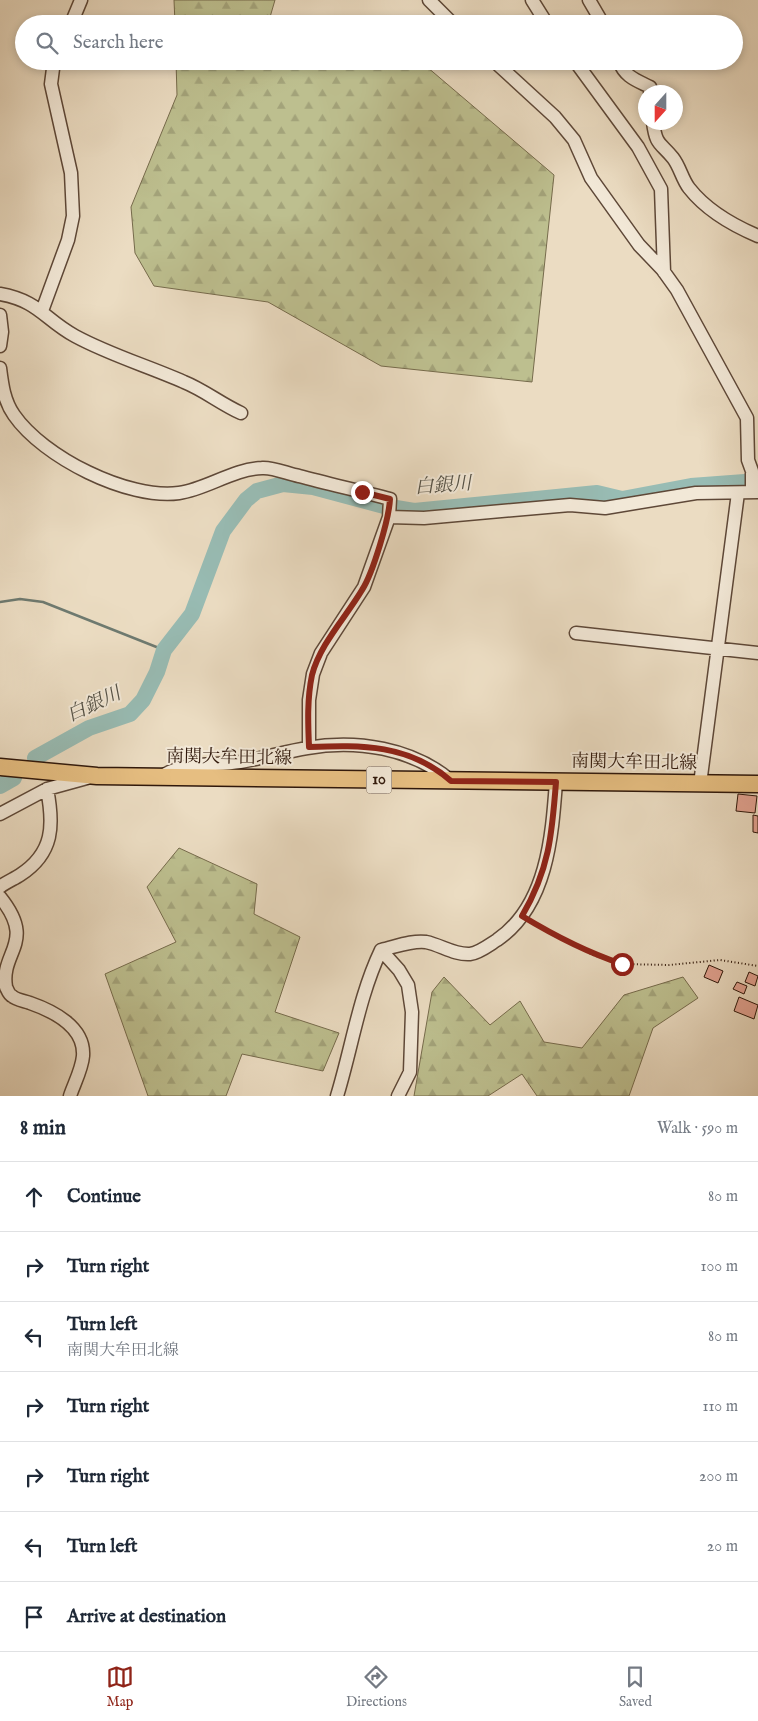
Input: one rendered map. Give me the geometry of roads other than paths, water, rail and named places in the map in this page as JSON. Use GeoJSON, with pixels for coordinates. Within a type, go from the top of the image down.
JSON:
{"type":"FeatureCollection","features":[{"type":"Feature","properties":{"kind":"main road","name":"南関大牟田北線"},"geometry":{"type":"LineString","coordinates":[[0,766],[97,776],[758,784]]}},
{"type":"Feature","properties":{"kind":"street"},"geometry":{"type":"LineString","coordinates":[[75,15],[81,0]]}},
{"type":"Feature","properties":{"kind":"street"},"geometry":{"type":"LineString","coordinates":[[429,0],[444,15]]}},
{"type":"Feature","properties":{"kind":"street"},"geometry":{"type":"LineString","coordinates":[[532,0],[541,15]]}},
{"type":"Feature","properties":{"kind":"street"},"geometry":{"type":"LineString","coordinates":[[589,0],[598,15]]}},
{"type":"Feature","properties":{"kind":"street"},"geometry":{"type":"LineString","coordinates":[[42,311],[68,240],[73,216],[71,172],[51,84],[53,70]]}},
{"type":"Feature","properties":{"kind":"street"},"geometry":{"type":"LineString","coordinates":[[0,368],[6,399],[14,415],[29,431],[67,459],[98,477],[133,490],[157,494],[180,493],[263,467],[389,510],[424,518],[570,505],[606,508],[696,493],[755,492],[752,471],[748,460],[753,417],[677,290],[664,272],[639,245],[591,178],[574,140],[555,117],[504,70]]}},
{"type":"Feature","properties":{"kind":"street"},"geometry":{"type":"LineString","coordinates":[[582,70],[638,147],[661,189],[664,272]]}},
{"type":"Feature","properties":{"kind":"street"},"geometry":{"type":"LineString","coordinates":[[622,70],[628,77],[646,85]]}},
{"type":"Feature","properties":{"kind":"street"},"geometry":{"type":"LineString","coordinates":[[656,130],[659,146],[673,158],[689,187],[704,204],[731,224],[758,236]]}},
{"type":"Feature","properties":{"kind":"street"},"geometry":{"type":"LineString","coordinates":[[0,294],[17,297],[42,311],[76,336],[186,382],[241,413]]}},
{"type":"Feature","properties":{"kind":"street"},"geometry":{"type":"LineString","coordinates":[[0,315],[2,332],[0,346]]}},
{"type":"Feature","properties":{"kind":"street"},"geometry":{"type":"LineString","coordinates":[[700,784],[738,493]]}},
{"type":"Feature","properties":{"kind":"street"},"geometry":{"type":"LineString","coordinates":[[309,747],[309,700],[312,674],[320,653],[364,587],[389,510]]}},
{"type":"Feature","properties":{"kind":"street"},"geometry":{"type":"LineString","coordinates":[[576,633],[718,647],[758,653]]}},
{"type":"Feature","properties":{"kind":"street"},"geometry":{"type":"LineString","coordinates":[[160,777],[171,770],[187,766],[239,762],[309,747],[360,746],[381,748],[435,767],[451,781]]}},
{"type":"Feature","properties":{"kind":"street"},"geometry":{"type":"LineString","coordinates":[[0,814],[46,789],[97,776]]}},
{"type":"Feature","properties":{"kind":"street"},"geometry":{"type":"LineString","coordinates":[[381,950],[424,942],[459,953],[472,954],[501,937],[522,916],[532,900],[549,856],[556,782]]}},
{"type":"Feature","properties":{"kind":"street"},"geometry":{"type":"LineString","coordinates":[[0,887],[21,874],[45,851],[50,836],[52,812],[46,789]]}},
{"type":"Feature","properties":{"kind":"street"},"geometry":{"type":"LineString","coordinates":[[0,897],[11,911],[16,922],[16,936],[4,971],[6,988],[11,996],[53,1011],[74,1028],[82,1044],[83,1058],[70,1096]]}},
{"type":"Feature","properties":{"kind":"street"},"geometry":{"type":"LineString","coordinates":[[337,1096],[372,969],[381,950]]}},
{"type":"Feature","properties":{"kind":"street"},"geometry":{"type":"LineString","coordinates":[[381,950],[399,970],[408,986],[412,1012],[410,1072],[398,1096]]}},
{"type":"Feature","properties":{"kind":"waterway","name":"白銀川"},"geometry":{"type":"LineString","coordinates":[[35,758],[89,728],[130,714],[143,700],[157,672],[164,650],[192,614],[223,531],[246,500],[257,491],[283,484],[313,487],[384,506],[414,511],[597,493],[622,499],[691,486],[758,481]]}},
{"type":"Feature","properties":{"kind":"waterway"},"geometry":{"type":"LineString","coordinates":[[0,602],[20,599],[43,602],[164,650]]}},
{"type":"Feature","properties":{"kind":"waterway","name":"白銀川"},"geometry":{"type":"LineString","coordinates":[[0,786],[14,778]]}}]}
